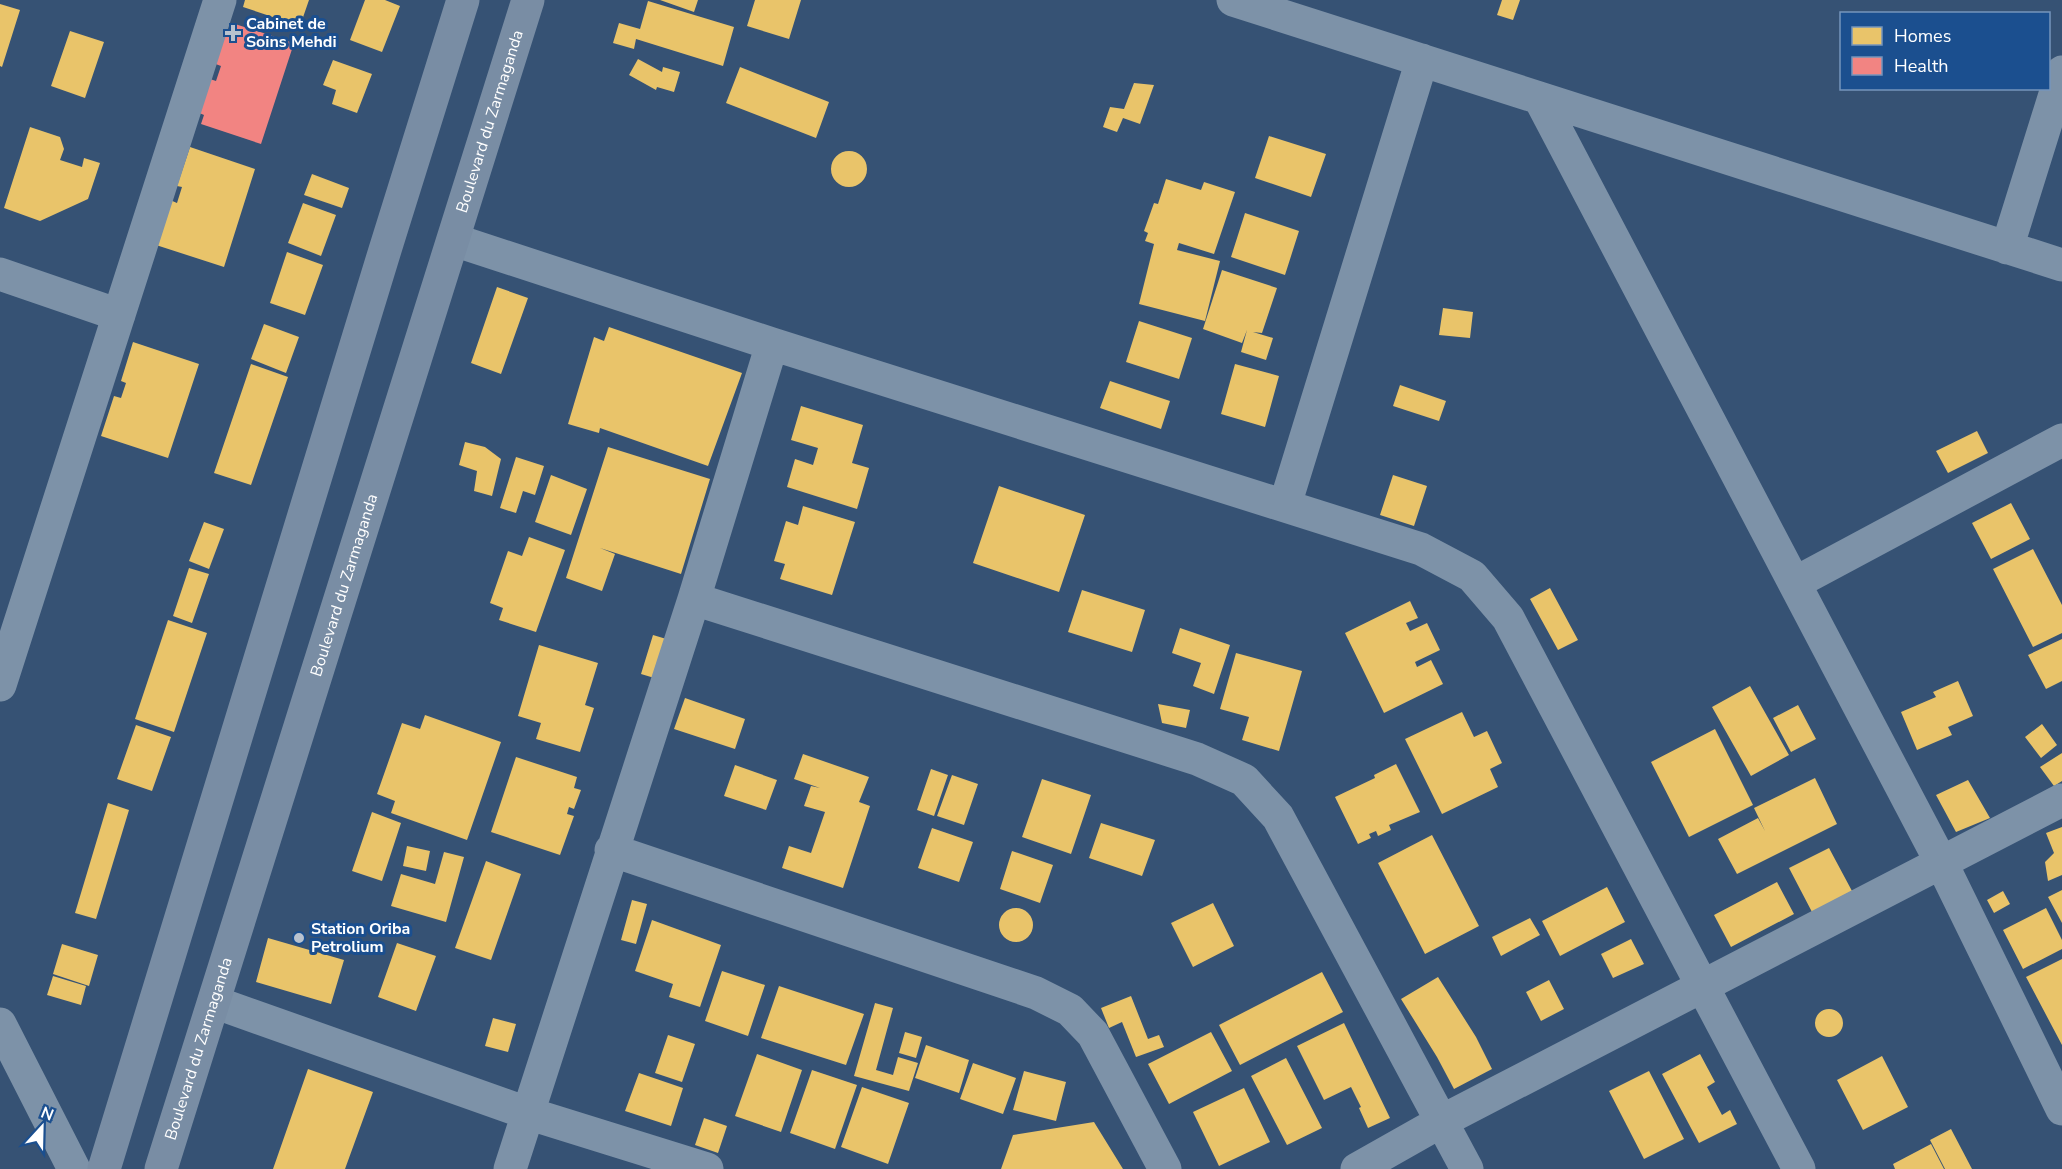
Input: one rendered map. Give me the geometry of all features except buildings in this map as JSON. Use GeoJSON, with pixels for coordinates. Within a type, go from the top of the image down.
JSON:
{"type":"FeatureCollection","features":[{"type":"Feature","properties":{"kind":"main road"},"geometry":{"type":"LineString","coordinates":[[104,1169],[388,238],[464,0]]}},
{"type":"Feature","properties":{"kind":"main road","name":"Boulevard du Zarmaganda"},"geometry":{"type":"LineString","coordinates":[[161,1169],[528,0]]}},
{"type":"Feature","properties":{"kind":"street"},"geometry":{"type":"LineString","coordinates":[[0,685],[220,0]]}},
{"type":"Feature","properties":{"kind":"street"},"geometry":{"type":"LineString","coordinates":[[1233,0],[2062,265]]}},
{"type":"Feature","properties":{"kind":"street"},"geometry":{"type":"LineString","coordinates":[[1285,505],[1422,60]]}},
{"type":"Feature","properties":{"kind":"street"},"geometry":{"type":"LineString","coordinates":[[2007,248],[2062,72]]}},
{"type":"Feature","properties":{"kind":"street"},"geometry":{"type":"LineString","coordinates":[[1540,99],[1942,864],[2061,1104]]}},
{"type":"Feature","properties":{"kind":"street"},"geometry":{"type":"LineString","coordinates":[[454,240],[772,344],[1421,549],[1472,576],[1508,618],[1799,1169]]}},
{"type":"Feature","properties":{"kind":"street"},"geometry":{"type":"LineString","coordinates":[[0,274],[120,315]]}},
{"type":"Feature","properties":{"kind":"street"},"geometry":{"type":"LineString","coordinates":[[510,1169],[611,850],[694,599],[772,344]]}},
{"type":"Feature","properties":{"kind":"street"},"geometry":{"type":"LineString","coordinates":[[1795,583],[2062,440]]}},
{"type":"Feature","properties":{"kind":"street"},"geometry":{"type":"LineString","coordinates":[[694,599],[1197,759],[1244,780],[1278,816],[1467,1169]]}},
{"type":"Feature","properties":{"kind":"street"},"geometry":{"type":"LineString","coordinates":[[1357,1169],[1442,1121],[2062,800]]}},
{"type":"Feature","properties":{"kind":"street"},"geometry":{"type":"LineString","coordinates":[[611,850],[1025,990],[1070,1010],[1093,1034],[1165,1169]]}},
{"type":"Feature","properties":{"kind":"street"},"geometry":{"type":"LineString","coordinates":[[214,1002],[527,1113],[707,1169]]}},
{"type":"Feature","properties":{"kind":"street"},"geometry":{"type":"LineString","coordinates":[[0,1024],[74,1169]]}},
{"type":"Feature","properties":{"kind":"place","name":"Cabinet de Soins Mehdi"},"geometry":{"type":"Point","coordinates":[233,33]}},
{"type":"Feature","properties":{"kind":"place","name":"Station Oriba Petrolium"},"geometry":{"type":"Point","coordinates":[299,938]}}]}
